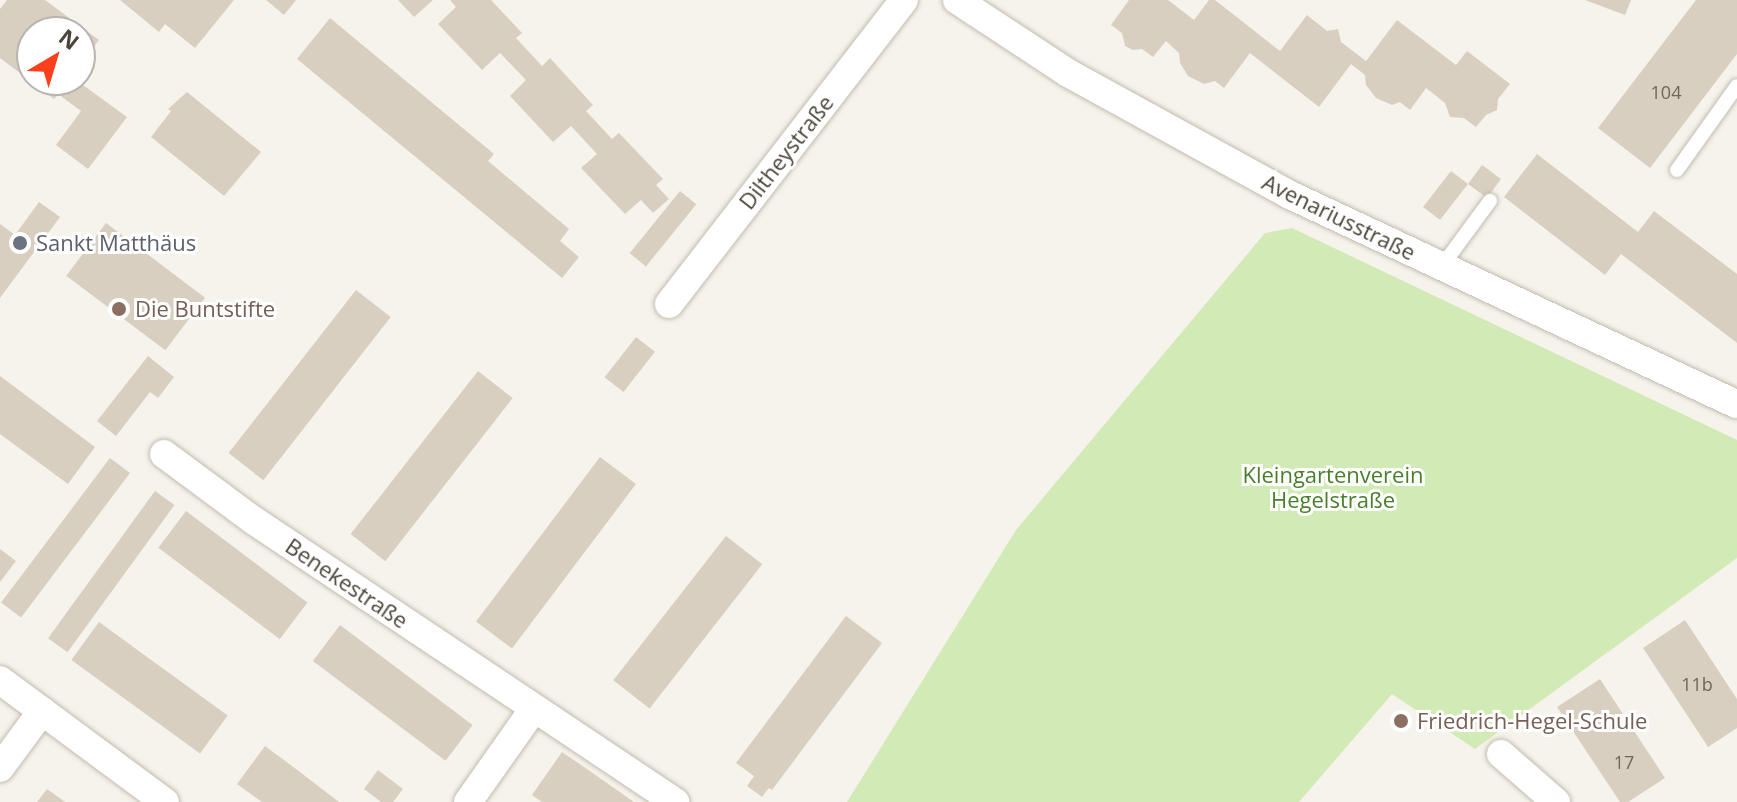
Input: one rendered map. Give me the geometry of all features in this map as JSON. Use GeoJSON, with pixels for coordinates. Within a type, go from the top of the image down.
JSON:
{"type":"FeatureCollection","features":[{"type":"Feature","properties":{"kind":"street","name":"Diltheystraße"},"geometry":{"type":"LineString","coordinates":[[669,304],[904,0]]}},
{"type":"Feature","properties":{"kind":"street","name":"Avenariusstraße"},"geometry":{"type":"LineString","coordinates":[[957,0],[1068,73],[1183,139],[1290,195],[1737,404]]}},
{"type":"Feature","properties":{"kind":"street","name":"Benekestraße"},"geometry":{"type":"LineString","coordinates":[[164,454],[253,520],[533,710],[675,802]]}},
{"type":"Feature","properties":{"kind":"street"},"geometry":{"type":"LineString","coordinates":[[0,680],[165,802]]}},
{"type":"Feature","properties":{"kind":"street"},"geometry":{"type":"LineString","coordinates":[[468,802],[533,710]]}},
{"type":"Feature","properties":{"kind":"street"},"geometry":{"type":"LineString","coordinates":[[0,768],[42,711]]}},
{"type":"Feature","properties":{"kind":"street"},"geometry":{"type":"LineString","coordinates":[[1501,754],[1556,802]]}},
{"type":"Feature","properties":{"kind":"lane"},"geometry":{"type":"LineString","coordinates":[[1677,170],[1737,86]]}},
{"type":"Feature","properties":{"kind":"lane"},"geometry":{"type":"LineString","coordinates":[[1442,266],[1490,201]]}},
{"type":"Feature","properties":{"kind":"green space","name":"Kleingartenverein Hegelstraße"},"geometry":{"type":"Polygon","coordinates":[[[1292,228],[1737,440],[1737,558],[1475,749],[1392,694],[1299,802],[847,802],[1016,530],[1265,233],[1292,228]]]}},
{"type":"Feature","properties":{"kind":"building"},"geometry":{"type":"Polygon","coordinates":[[[7,0],[45,0],[67,16],[16,16],[16,70],[0,58],[0,9],[7,0]]]}},
{"type":"Feature","properties":{"kind":"building"},"geometry":{"type":"Polygon","coordinates":[[[120,0],[234,0],[195,48],[165,24],[159,32],[120,0]]]}},
{"type":"Feature","properties":{"kind":"building"},"geometry":{"type":"Polygon","coordinates":[[[266,0],[296,0],[284,15],[266,0]]]}},
{"type":"Feature","properties":{"kind":"building"},"geometry":{"type":"Polygon","coordinates":[[[398,0],[433,0],[414,17],[398,0]]]}},
{"type":"Feature","properties":{"kind":"building"},"geometry":{"type":"Polygon","coordinates":[[[450,0],[491,0],[522,33],[516,38],[542,66],[550,58],[593,105],[586,111],[612,139],[619,133],[663,179],[656,185],[669,199],[653,213],[641,200],[625,214],[581,168],[597,154],[571,126],[553,142],[510,96],[526,80],[500,53],[482,70],[438,24],[456,7],[450,0]]]}},
{"type":"Feature","properties":{"kind":"building"},"geometry":{"type":"Polygon","coordinates":[[[1129,0],[1168,0],[1194,20],[1209,0],[1215,0],[1280,51],[1307,15],[1327,31],[1338,29],[1341,42],[1366,61],[1397,20],[1456,65],[1467,51],[1510,84],[1498,99],[1497,110],[1486,115],[1476,127],[1464,118],[1450,117],[1445,103],[1426,88],[1410,110],[1400,102],[1392,105],[1376,98],[1366,85],[1365,75],[1351,64],[1319,107],[1250,53],[1224,88],[1215,81],[1204,84],[1188,76],[1180,63],[1179,53],[1166,41],[1153,57],[1142,49],[1133,50],[1125,46],[1122,33],[1111,25],[1129,0]]]}},
{"type":"Feature","properties":{"kind":"building"},"geometry":{"type":"Polygon","coordinates":[[[1585,0],[1631,0],[1625,15],[1585,0]]]}},
{"type":"Feature","properties":{"kind":"building"},"geometry":{"type":"Polygon","coordinates":[[[1696,0],[1737,0],[1737,54],[1650,168],[1598,128],[1696,0]]]}},
{"type":"Feature","properties":{"kind":"building"},"geometry":{"type":"Polygon","coordinates":[[[330,18],[494,154],[488,161],[569,229],[560,241],[579,257],[562,278],[297,59],[330,18]]]}},
{"type":"Feature","properties":{"kind":"building"},"geometry":{"type":"Polygon","coordinates":[[[187,92],[261,152],[224,196],[151,137],[171,111],[168,109],[187,92]]]}},
{"type":"Feature","properties":{"kind":"building"},"geometry":{"type":"Polygon","coordinates":[[[96,95],[127,117],[88,169],[56,145],[81,111],[61,96],[96,95]]]}},
{"type":"Feature","properties":{"kind":"building"},"geometry":{"type":"Polygon","coordinates":[[[1537,154],[1638,232],[1654,211],[1737,274],[1737,343],[1621,254],[1605,275],[1504,197],[1537,154]]]}},
{"type":"Feature","properties":{"kind":"building"},"geometry":{"type":"Polygon","coordinates":[[[1482,165],[1501,179],[1487,198],[1468,184],[1482,165]]]}},
{"type":"Feature","properties":{"kind":"building"},"geometry":{"type":"Polygon","coordinates":[[[1451,171],[1468,184],[1440,220],[1423,207],[1451,171]]]}},
{"type":"Feature","properties":{"kind":"building"},"geometry":{"type":"Polygon","coordinates":[[[680,191],[696,204],[646,266],[630,253],[680,191]]]}},
{"type":"Feature","properties":{"kind":"building","name":"Sankt Matthäus"},"geometry":{"type":"Polygon","coordinates":[[[39,202],[60,217],[0,298],[0,224],[15,235],[39,202]]]}},
{"type":"Feature","properties":{"kind":"building"},"geometry":{"type":"Polygon","coordinates":[[[106,223],[205,298],[165,350],[66,276],[106,223]]]}},
{"type":"Feature","properties":{"kind":"building"},"geometry":{"type":"Polygon","coordinates":[[[356,290],[391,317],[263,480],[229,453],[356,290]]]}},
{"type":"Feature","properties":{"kind":"building"},"geometry":{"type":"Polygon","coordinates":[[[636,337],[655,352],[624,392],[605,377],[636,337]]]}},
{"type":"Feature","properties":{"kind":"building"},"geometry":{"type":"Polygon","coordinates":[[[148,356],[174,377],[158,398],[150,392],[116,436],[97,421],[148,356]]]}},
{"type":"Feature","properties":{"kind":"building"},"geometry":{"type":"Polygon","coordinates":[[[478,371],[513,398],[385,561],[351,534],[478,371]]]}},
{"type":"Feature","properties":{"kind":"building"},"geometry":{"type":"Polygon","coordinates":[[[0,376],[95,447],[68,484],[0,434],[0,376]]]}},
{"type":"Feature","properties":{"kind":"building"},"geometry":{"type":"Polygon","coordinates":[[[600,457],[636,484],[512,649],[476,622],[600,457]]]}},
{"type":"Feature","properties":{"kind":"building"},"geometry":{"type":"Polygon","coordinates":[[[110,458],[130,473],[21,618],[1,603],[110,458]]]}},
{"type":"Feature","properties":{"kind":"building"},"geometry":{"type":"Polygon","coordinates":[[[155,491],[174,505],[67,652],[48,638],[155,491]]]}},
{"type":"Feature","properties":{"kind":"building"},"geometry":{"type":"Polygon","coordinates":[[[186,511],[307,602],[280,639],[158,548],[186,511]]]}},
{"type":"Feature","properties":{"kind":"building"},"geometry":{"type":"Polygon","coordinates":[[[726,536],[762,564],[650,709],[613,680],[726,536]]]}},
{"type":"Feature","properties":{"kind":"building"},"geometry":{"type":"Polygon","coordinates":[[[0,549],[16,561],[0,582],[0,549]]]}},
{"type":"Feature","properties":{"kind":"building"},"geometry":{"type":"Polygon","coordinates":[[[846,616],[882,643],[772,790],[769,788],[762,797],[747,786],[754,776],[736,763],[846,616]]]}},
{"type":"Feature","properties":{"kind":"building"},"geometry":{"type":"Polygon","coordinates":[[[1685,620],[1737,699],[1737,728],[1708,747],[1643,648],[1685,620]]]}},
{"type":"Feature","properties":{"kind":"building"},"geometry":{"type":"Polygon","coordinates":[[[99,622],[228,715],[200,753],[71,660],[99,622]]]}},
{"type":"Feature","properties":{"kind":"building"},"geometry":{"type":"Polygon","coordinates":[[[340,625],[473,725],[445,761],[313,661],[340,625]]]}},
{"type":"Feature","properties":{"kind":"building"},"geometry":{"type":"Polygon","coordinates":[[[1600,679],[1665,778],[1628,802],[1620,802],[1557,707],[1600,679]]]}},
{"type":"Feature","properties":{"kind":"building"},"geometry":{"type":"Polygon","coordinates":[[[265,746],[339,802],[262,802],[237,784],[265,746]]]}},
{"type":"Feature","properties":{"kind":"building"},"geometry":{"type":"Polygon","coordinates":[[[562,752],[634,802],[542,802],[532,795],[562,752]]]}},
{"type":"Feature","properties":{"kind":"building"},"geometry":{"type":"Polygon","coordinates":[[[378,770],[403,789],[393,802],[381,802],[364,789],[378,770]]]}},
{"type":"Feature","properties":{"kind":"building"},"geometry":{"type":"Polygon","coordinates":[[[47,789],[65,802],[37,802],[47,789]]]}},
{"type":"Feature","properties":{"kind":"place","name":"Sankt Matthäus"},"geometry":{"type":"Point","coordinates":[20,243]}},
{"type":"Feature","properties":{"kind":"place","name":"Die Buntstifte"},"geometry":{"type":"Point","coordinates":[119,309]}},
{"type":"Feature","properties":{"kind":"place","name":"Friedrich-Hegel-Schule"},"geometry":{"type":"Point","coordinates":[1401,721]}}]}
